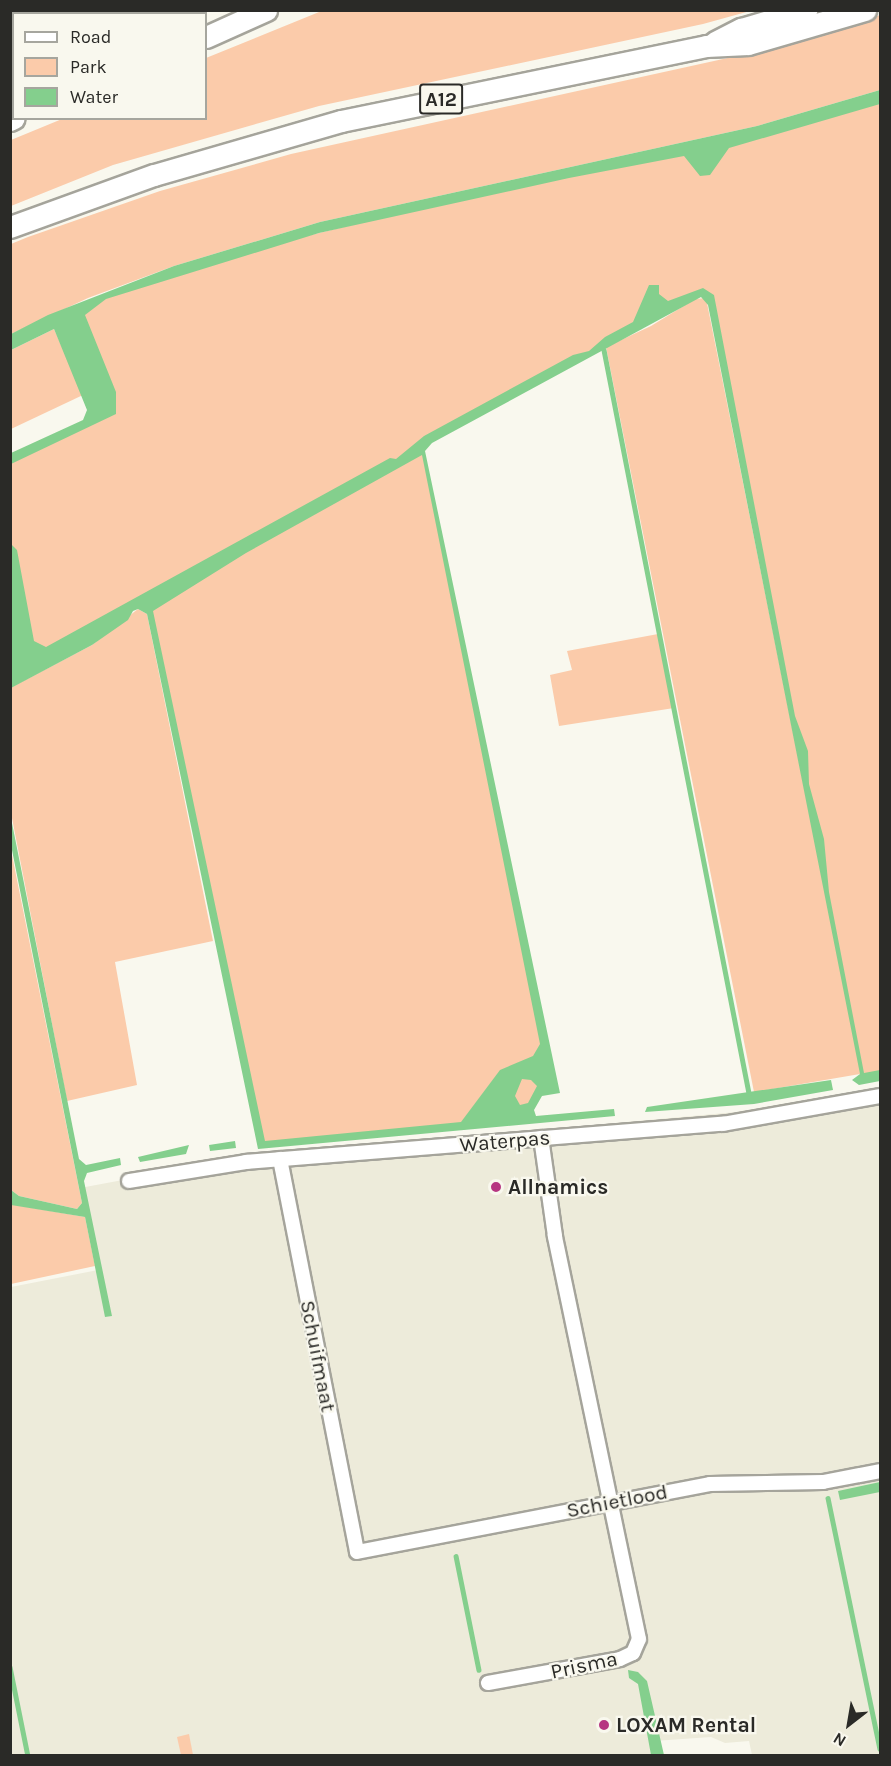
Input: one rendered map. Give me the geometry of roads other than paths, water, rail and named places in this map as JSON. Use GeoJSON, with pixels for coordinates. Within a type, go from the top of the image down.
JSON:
{"type":"FeatureCollection","features":[{"type":"Feature","properties":{"kind":"highway"},"geometry":{"type":"LineString","coordinates":[[207,37],[266,10]]}},
{"type":"Feature","properties":{"kind":"highway","name":"A12"},"geometry":{"type":"LineString","coordinates":[[706,46],[741,29],[806,10]]}},
{"type":"Feature","properties":{"kind":"highway","name":"A12"},"geometry":{"type":"LineString","coordinates":[[10,227],[154,175],[294,133],[409,105],[706,46],[748,44],[865,10]]}},
{"type":"Feature","properties":{"kind":"street","name":"Waterpas"},"geometry":{"type":"LineString","coordinates":[[129,1181],[280,1159],[723,1124],[880,1096]]}},
{"type":"Feature","properties":{"kind":"street"},"geometry":{"type":"LineString","coordinates":[[541,1137],[555,1236],[611,1502]]}},
{"type":"Feature","properties":{"kind":"street","name":"Schuifmaat"},"geometry":{"type":"LineString","coordinates":[[280,1159],[357,1552]]}},
{"type":"Feature","properties":{"kind":"street","name":"Schietlood"},"geometry":{"type":"LineString","coordinates":[[357,1552],[710,1484],[823,1482],[880,1471]]}},
{"type":"Feature","properties":{"kind":"street","name":"Prisma"},"geometry":{"type":"LineString","coordinates":[[488,1683],[633,1653],[639,1639],[611,1502]]}},
{"type":"Feature","properties":{"kind":"water"},"geometry":{"type":"Polygon","coordinates":[[[880,90],[880,104],[729,148],[710,175],[700,176],[684,156],[569,178],[319,233],[106,299],[85,315],[116,392],[116,414],[11,464],[11,453],[83,420],[87,410],[54,329],[11,350],[11,334],[48,315],[174,266],[320,222],[757,126],[880,90]]]}},
{"type":"Feature","properties":{"kind":"water"},"geometry":{"type":"Polygon","coordinates":[[[649,285],[659,285],[659,294],[668,301],[703,288],[714,295],[795,716],[808,751],[809,784],[824,839],[829,892],[864,1073],[880,1070],[880,1081],[859,1085],[852,1080],[860,1074],[708,305],[701,297],[432,443],[425,451],[560,1093],[542,1096],[534,1110],[536,1116],[614,1109],[615,1116],[258,1149],[147,614],[138,609],[133,611],[128,620],[92,645],[11,688],[11,544],[17,550],[34,641],[46,647],[390,458],[396,459],[424,436],[573,355],[589,351],[605,337],[633,322],[649,285]],[[422,455],[246,553],[153,611],[265,1141],[461,1122],[500,1070],[533,1056],[540,1044],[422,455]],[[522,1079],[515,1096],[520,1105],[528,1103],[537,1086],[531,1080],[522,1079]]]}},
{"type":"Feature","properties":{"kind":"water"},"geometry":{"type":"Polygon","coordinates":[[[10,813],[79,1159],[86,1165],[120,1158],[121,1165],[87,1173],[84,1181],[112,1316],[105,1317],[85,1217],[11,1205],[11,1190],[19,1196],[77,1209],[82,1203],[11,845],[10,813]]]}},
{"type":"Feature","properties":{"kind":"water"},"geometry":{"type":"Polygon","coordinates":[[[831,1080],[833,1090],[754,1104],[645,1112],[647,1107],[831,1080]]]}},
{"type":"Feature","properties":{"kind":"water"},"geometry":{"type":"Polygon","coordinates":[[[235,1141],[236,1148],[210,1151],[209,1145],[235,1141]]]}},
{"type":"Feature","properties":{"kind":"water"},"geometry":{"type":"Polygon","coordinates":[[[189,1145],[186,1154],[140,1162],[138,1157],[189,1145]]]}},
{"type":"Feature","properties":{"kind":"water"},"geometry":{"type":"Polygon","coordinates":[[[880,1482],[880,1492],[840,1500],[838,1491],[880,1482]]]}},
{"type":"Feature","properties":{"kind":"water"},"geometry":{"type":"Polygon","coordinates":[[[628,1670],[638,1672],[647,1681],[664,1755],[651,1755],[638,1684],[629,1678],[628,1670]]]}},
{"type":"Feature","properties":{"kind":"waterway"},"geometry":{"type":"LineString","coordinates":[[604,350],[749,1093]]}},
{"type":"Feature","properties":{"kind":"waterway"},"geometry":{"type":"LineString","coordinates":[[828,1498],[880,1749]]}},
{"type":"Feature","properties":{"kind":"waterway"},"geometry":{"type":"LineString","coordinates":[[456,1556],[479,1670]]}},
{"type":"Feature","properties":{"kind":"waterway"},"geometry":{"type":"LineString","coordinates":[[10,1667],[28,1756]]}},
{"type":"Feature","properties":{"kind":"place","name":"Allnamics"},"geometry":{"type":"Point","coordinates":[496,1187]}},
{"type":"Feature","properties":{"kind":"place","name":"LOXAM Rental"},"geometry":{"type":"Point","coordinates":[604,1725]}}]}
